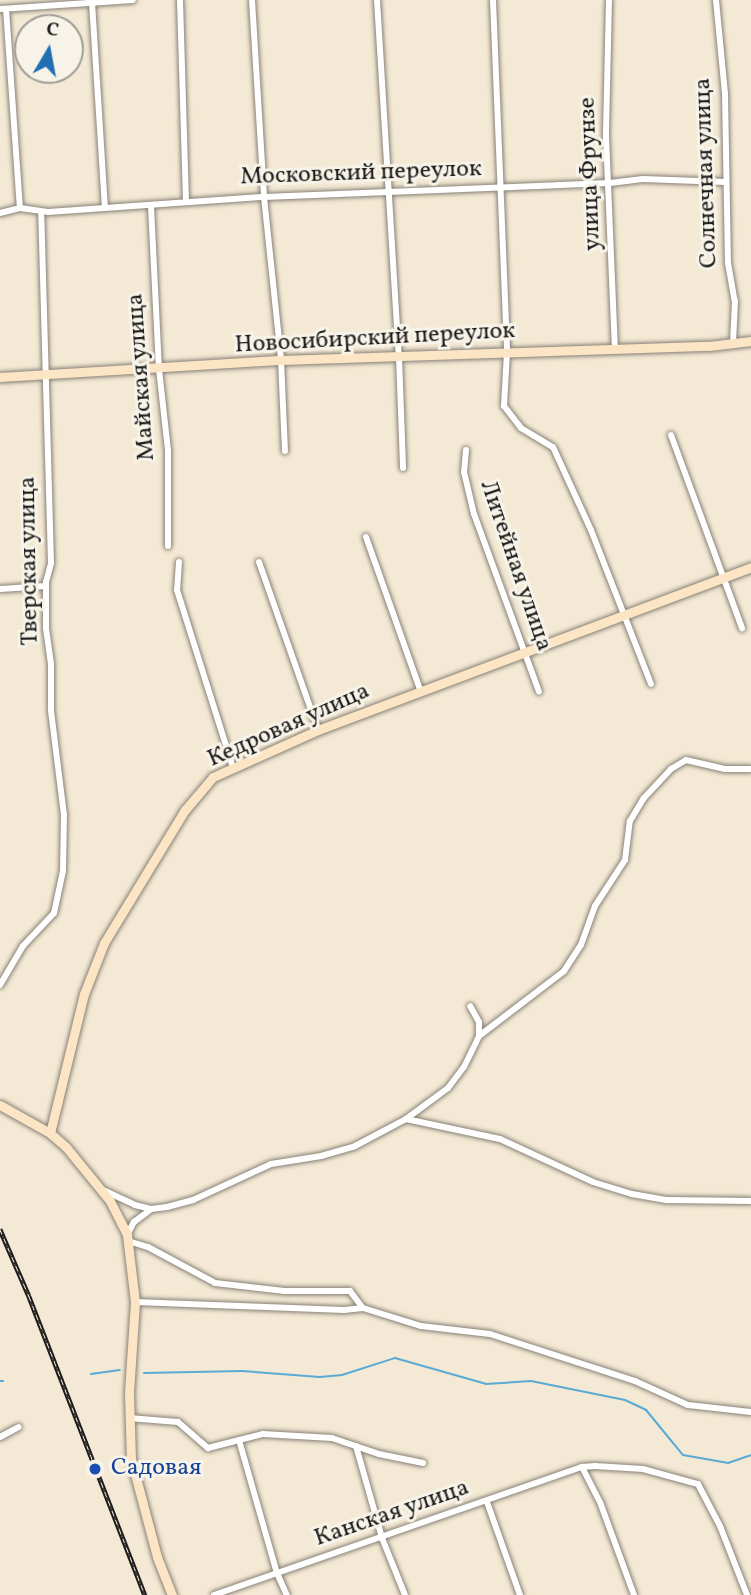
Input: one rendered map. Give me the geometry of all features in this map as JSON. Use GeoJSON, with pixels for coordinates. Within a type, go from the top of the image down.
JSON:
{"type":"FeatureCollection","features":[{"type":"Feature","properties":{"kind":"street"},"geometry":{"type":"LineString","coordinates":[[20,208],[3,9],[133,0]]}},
{"type":"Feature","properties":{"kind":"street"},"geometry":{"type":"LineString","coordinates":[[180,0],[186,202]]}},
{"type":"Feature","properties":{"kind":"street"},"geometry":{"type":"LineString","coordinates":[[253,0],[264,197],[281,360],[285,451]]}},
{"type":"Feature","properties":{"kind":"street"},"geometry":{"type":"LineString","coordinates":[[377,0],[399,357],[402,468]]}},
{"type":"Feature","properties":{"kind":"street"},"geometry":{"type":"LineString","coordinates":[[493,0],[507,352],[503,399],[513,420],[527,432],[553,447],[591,530],[651,684]]}},
{"type":"Feature","properties":{"kind":"street","name":"улица Фрунзе"},"geometry":{"type":"LineString","coordinates":[[609,0],[606,136],[615,348]]}},
{"type":"Feature","properties":{"kind":"street","name":"Солнечная улица"},"geometry":{"type":"LineString","coordinates":[[716,0],[725,93],[729,272],[735,300],[733,343]]}},
{"type":"Feature","properties":{"kind":"street"},"geometry":{"type":"LineString","coordinates":[[92,2],[105,207]]}},
{"type":"Feature","properties":{"kind":"street","name":"Московский переулок"},"geometry":{"type":"LineString","coordinates":[[0,213],[20,208],[41,212],[264,197],[610,183],[647,179],[726,182]]}},
{"type":"Feature","properties":{"kind":"street","name":"Майская улица"},"geometry":{"type":"LineString","coordinates":[[151,206],[159,369],[168,450],[168,546]]}},
{"type":"Feature","properties":{"kind":"street","name":"Тверская улица"},"geometry":{"type":"LineString","coordinates":[[0,985],[23,946],[57,908],[63,871],[64,815],[51,710],[46,586],[51,563],[41,212]]}},
{"type":"Feature","properties":{"kind":"street","name":"Новосибирский переулок"},"geometry":{"type":"LineString","coordinates":[[0,377],[281,360],[751,341]]}},
{"type":"Feature","properties":{"kind":"street"},"geometry":{"type":"LineString","coordinates":[[671,435],[742,628]]}},
{"type":"Feature","properties":{"kind":"street","name":"Литейная улица"},"geometry":{"type":"LineString","coordinates":[[466,450],[464,472],[471,503],[522,654],[539,692]]}},
{"type":"Feature","properties":{"kind":"street"},"geometry":{"type":"LineString","coordinates":[[366,537],[421,692]]}},
{"type":"Feature","properties":{"kind":"street"},"geometry":{"type":"LineString","coordinates":[[179,562],[179,595],[233,768]]}},
{"type":"Feature","properties":{"kind":"street"},"geometry":{"type":"LineString","coordinates":[[258,562],[318,730]]}},
{"type":"Feature","properties":{"kind":"street","name":"Кедровая улица"},"geometry":{"type":"LineString","coordinates":[[50,1133],[83,994],[104,943],[185,810],[214,777],[318,730],[751,567]]}},
{"type":"Feature","properties":{"kind":"street"},"geometry":{"type":"LineString","coordinates":[[0,589],[46,586]]}},
{"type":"Feature","properties":{"kind":"street"},"geometry":{"type":"LineString","coordinates":[[479,1036],[564,971],[581,945],[594,906],[625,860],[630,821],[644,799],[671,769],[687,760],[725,769],[751,769]]}},
{"type":"Feature","properties":{"kind":"street"},"geometry":{"type":"LineString","coordinates":[[128,1238],[134,1222],[151,1209],[193,1200],[271,1164],[321,1156],[355,1146],[407,1119],[448,1088],[464,1067],[479,1036],[480,1022],[470,1006]]}},
{"type":"Feature","properties":{"kind":"street"},"geometry":{"type":"LineString","coordinates":[[0,1105],[50,1133],[84,1166],[102,1190],[128,1238],[135,1302],[129,1418],[135,1478],[157,1556],[172,1595]]}},
{"type":"Feature","properties":{"kind":"street"},"geometry":{"type":"LineString","coordinates":[[407,1119],[500,1139],[593,1182],[632,1194],[667,1200],[751,1201]]}},
{"type":"Feature","properties":{"kind":"street"},"geometry":{"type":"LineString","coordinates":[[102,1190],[128,1203],[151,1209]]}},
{"type":"Feature","properties":{"kind":"street"},"geometry":{"type":"LineString","coordinates":[[128,1238],[215,1283],[285,1291],[350,1292],[363,1308]]}},
{"type":"Feature","properties":{"kind":"street"},"geometry":{"type":"LineString","coordinates":[[135,1302],[363,1308],[430,1328],[490,1334],[635,1381],[688,1405],[751,1412]]}},
{"type":"Feature","properties":{"kind":"street"},"geometry":{"type":"LineString","coordinates":[[129,1418],[178,1422],[208,1448],[263,1434],[337,1438],[356,1446],[423,1463]]}},
{"type":"Feature","properties":{"kind":"street"},"geometry":{"type":"LineString","coordinates":[[0,1437],[19,1427]]}},
{"type":"Feature","properties":{"kind":"street"},"geometry":{"type":"LineString","coordinates":[[239,1440],[277,1573],[288,1595]]}},
{"type":"Feature","properties":{"kind":"street"},"geometry":{"type":"LineString","coordinates":[[356,1446],[382,1538],[405,1595]]}},
{"type":"Feature","properties":{"kind":"street"},"geometry":{"type":"LineString","coordinates":[[634,1595],[600,1502],[582,1467],[643,1469],[698,1484],[720,1526],[747,1595]]}},
{"type":"Feature","properties":{"kind":"street","name":"Канская улица"},"geometry":{"type":"LineString","coordinates":[[214,1595],[582,1467]]}},
{"type":"Feature","properties":{"kind":"street"},"geometry":{"type":"LineString","coordinates":[[487,1502],[520,1595]]}},
{"type":"Feature","properties":{"kind":"waterway"},"geometry":{"type":"LineString","coordinates":[[144,1373],[242,1371],[320,1377],[342,1375],[395,1358],[486,1384],[531,1381],[625,1400],[646,1410],[683,1455],[728,1463],[751,1455]]}},
{"type":"Feature","properties":{"kind":"waterway"},"geometry":{"type":"LineString","coordinates":[[91,1374],[120,1370]]}},
{"type":"Feature","properties":{"kind":"railway"},"geometry":{"type":"LineString","coordinates":[[0,1229],[29,1296],[145,1595]]}},
{"type":"Feature","properties":{"kind":"place","name":"Садовая"},"geometry":{"type":"Point","coordinates":[95,1469]}}]}
